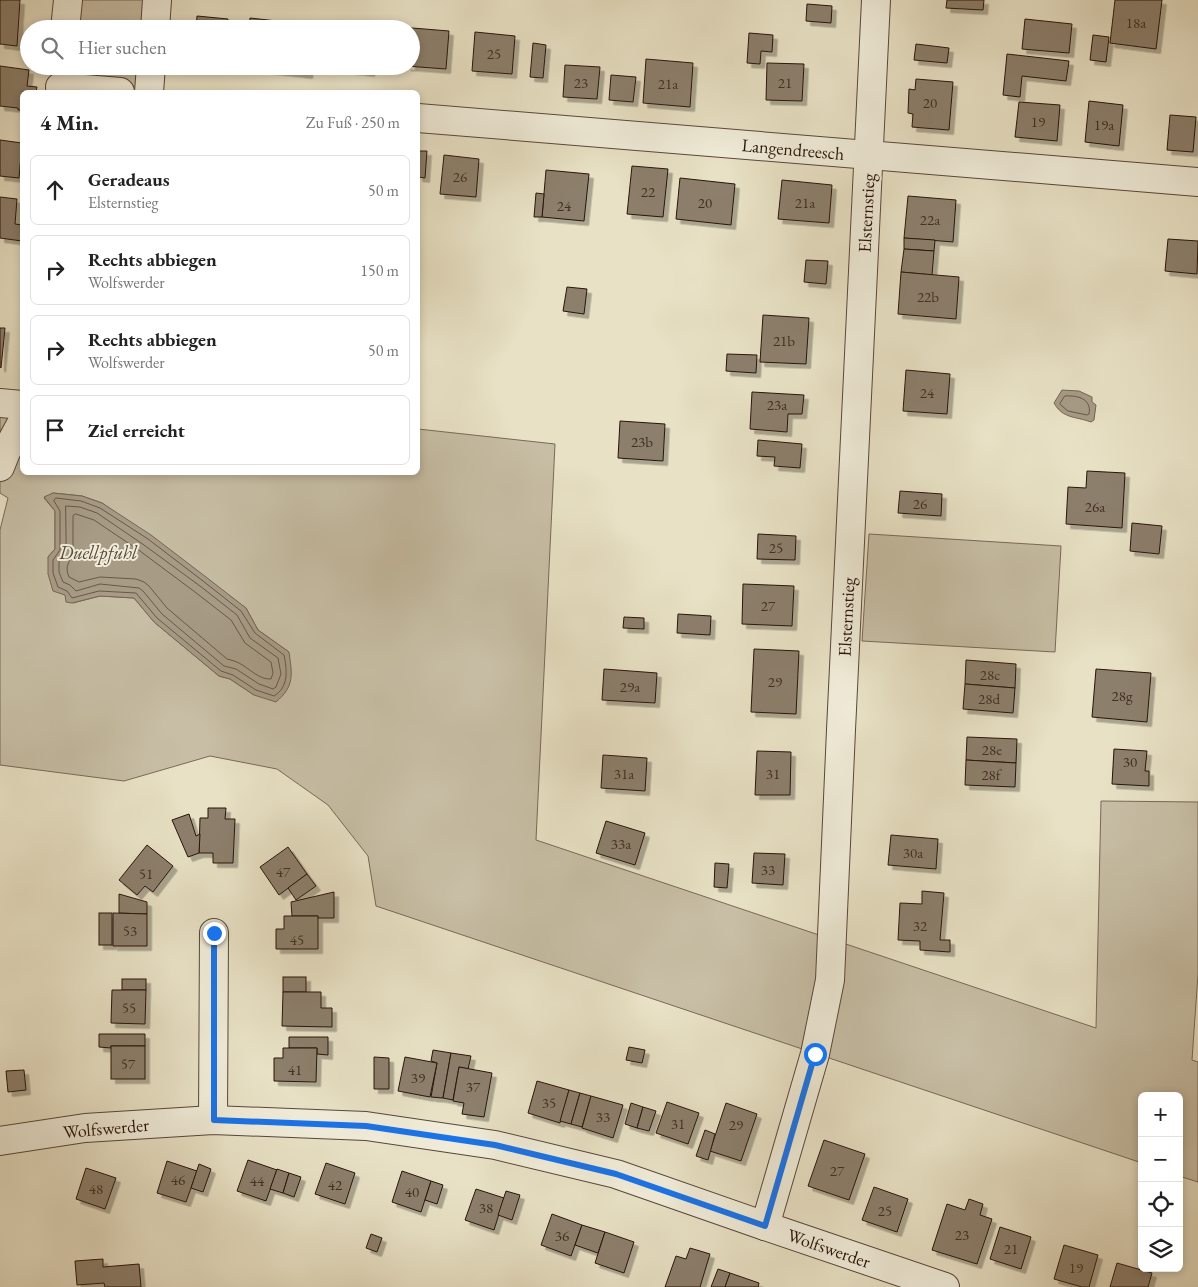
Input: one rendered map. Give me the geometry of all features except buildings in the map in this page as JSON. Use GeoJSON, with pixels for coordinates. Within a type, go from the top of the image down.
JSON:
{"type":"FeatureCollection","features":[{"type":"Feature","properties":{"kind":"street"},"geometry":{"type":"LineString","coordinates":[[66,20],[68,0]]}},
{"type":"Feature","properties":{"kind":"street"},"geometry":{"type":"LineString","coordinates":[[155,20],[157,0]]}},
{"type":"Feature","properties":{"kind":"street","name":"Elsternstieg"},"geometry":{"type":"LineString","coordinates":[[765,1226],[815,1054],[830,980],[876,0]]}},
{"type":"Feature","properties":{"kind":"street"},"geometry":{"type":"LineString","coordinates":[[149,90],[150,75]]}},
{"type":"Feature","properties":{"kind":"street"},"geometry":{"type":"LineString","coordinates":[[61,82],[108,90]]}},
{"type":"Feature","properties":{"kind":"street","name":"Langendreesch"},"geometry":{"type":"LineString","coordinates":[[420,118],[1198,182]]}},
{"type":"Feature","properties":{"kind":"street"},"geometry":{"type":"LineString","coordinates":[[0,403],[20,405]]}},
{"type":"Feature","properties":{"kind":"street"},"geometry":{"type":"LineString","coordinates":[[0,467],[20,426]]}},
{"type":"Feature","properties":{"kind":"street"},"geometry":{"type":"LineString","coordinates":[[214,933],[214,1120]]}},
{"type":"Feature","properties":{"kind":"street","name":"Wolfswerder"},"geometry":{"type":"LineString","coordinates":[[0,1141],[85,1128],[214,1120],[366,1126],[495,1145],[616,1174],[945,1287]]}},
{"type":"Feature","properties":{"kind":"shaded area"},"geometry":{"type":"Polygon","coordinates":[[[68,0],[157,0],[156,20],[66,20],[68,0]]]}},
{"type":"Feature","properties":{"kind":"shaded area"},"geometry":{"type":"Polygon","coordinates":[[[61,75],[150,75],[149,90],[60,90],[61,75]]]}},
{"type":"Feature","properties":{"kind":"shaded area"},"geometry":{"type":"Polygon","coordinates":[[[0,403],[20,405],[20,475],[420,475],[420,429],[555,444],[536,840],[1096,1028],[1101,801],[1198,802],[1198,974],[1192,1060],[1198,1062],[1198,1182],[1183,1177],[1183,1092],[1138,1092],[1138,1162],[376,906],[368,856],[328,805],[277,769],[210,756],[124,781],[0,765],[0,530],[8,498],[0,493],[0,403]],[[53,493],[44,498],[55,511],[55,549],[48,557],[65,595],[73,603],[100,596],[134,598],[154,622],[219,676],[230,679],[254,695],[289,652],[258,630],[246,608],[102,503],[82,496],[53,493]]]}},
{"type":"Feature","properties":{"kind":"shaded area"},"geometry":{"type":"Polygon","coordinates":[[[869,534],[1061,546],[1055,652],[862,641],[869,534]]]}},
{"type":"Feature","properties":{"kind":"water"},"geometry":{"type":"Polygon","coordinates":[[[1062,390],[1079,391],[1092,397],[1092,402],[1096,405],[1094,420],[1091,422],[1061,412],[1054,403],[1062,390]]]}},
{"type":"Feature","properties":{"kind":"water","name":"Duellpfuhl"},"geometry":{"type":"Polygon","coordinates":[[[53,493],[82,496],[102,503],[151,535],[246,608],[258,630],[289,652],[291,679],[282,696],[276,702],[254,695],[230,679],[219,676],[154,622],[134,598],[100,596],[72,603],[66,602],[65,595],[53,591],[48,574],[48,557],[55,549],[55,511],[44,497],[53,493]]]}},
{"type":"Feature","properties":{"kind":"route"},"geometry":{"type":"LineString","coordinates":[[214,933],[214,1120],[366,1126],[495,1145],[616,1174],[765,1226],[815,1054]]}}]}
